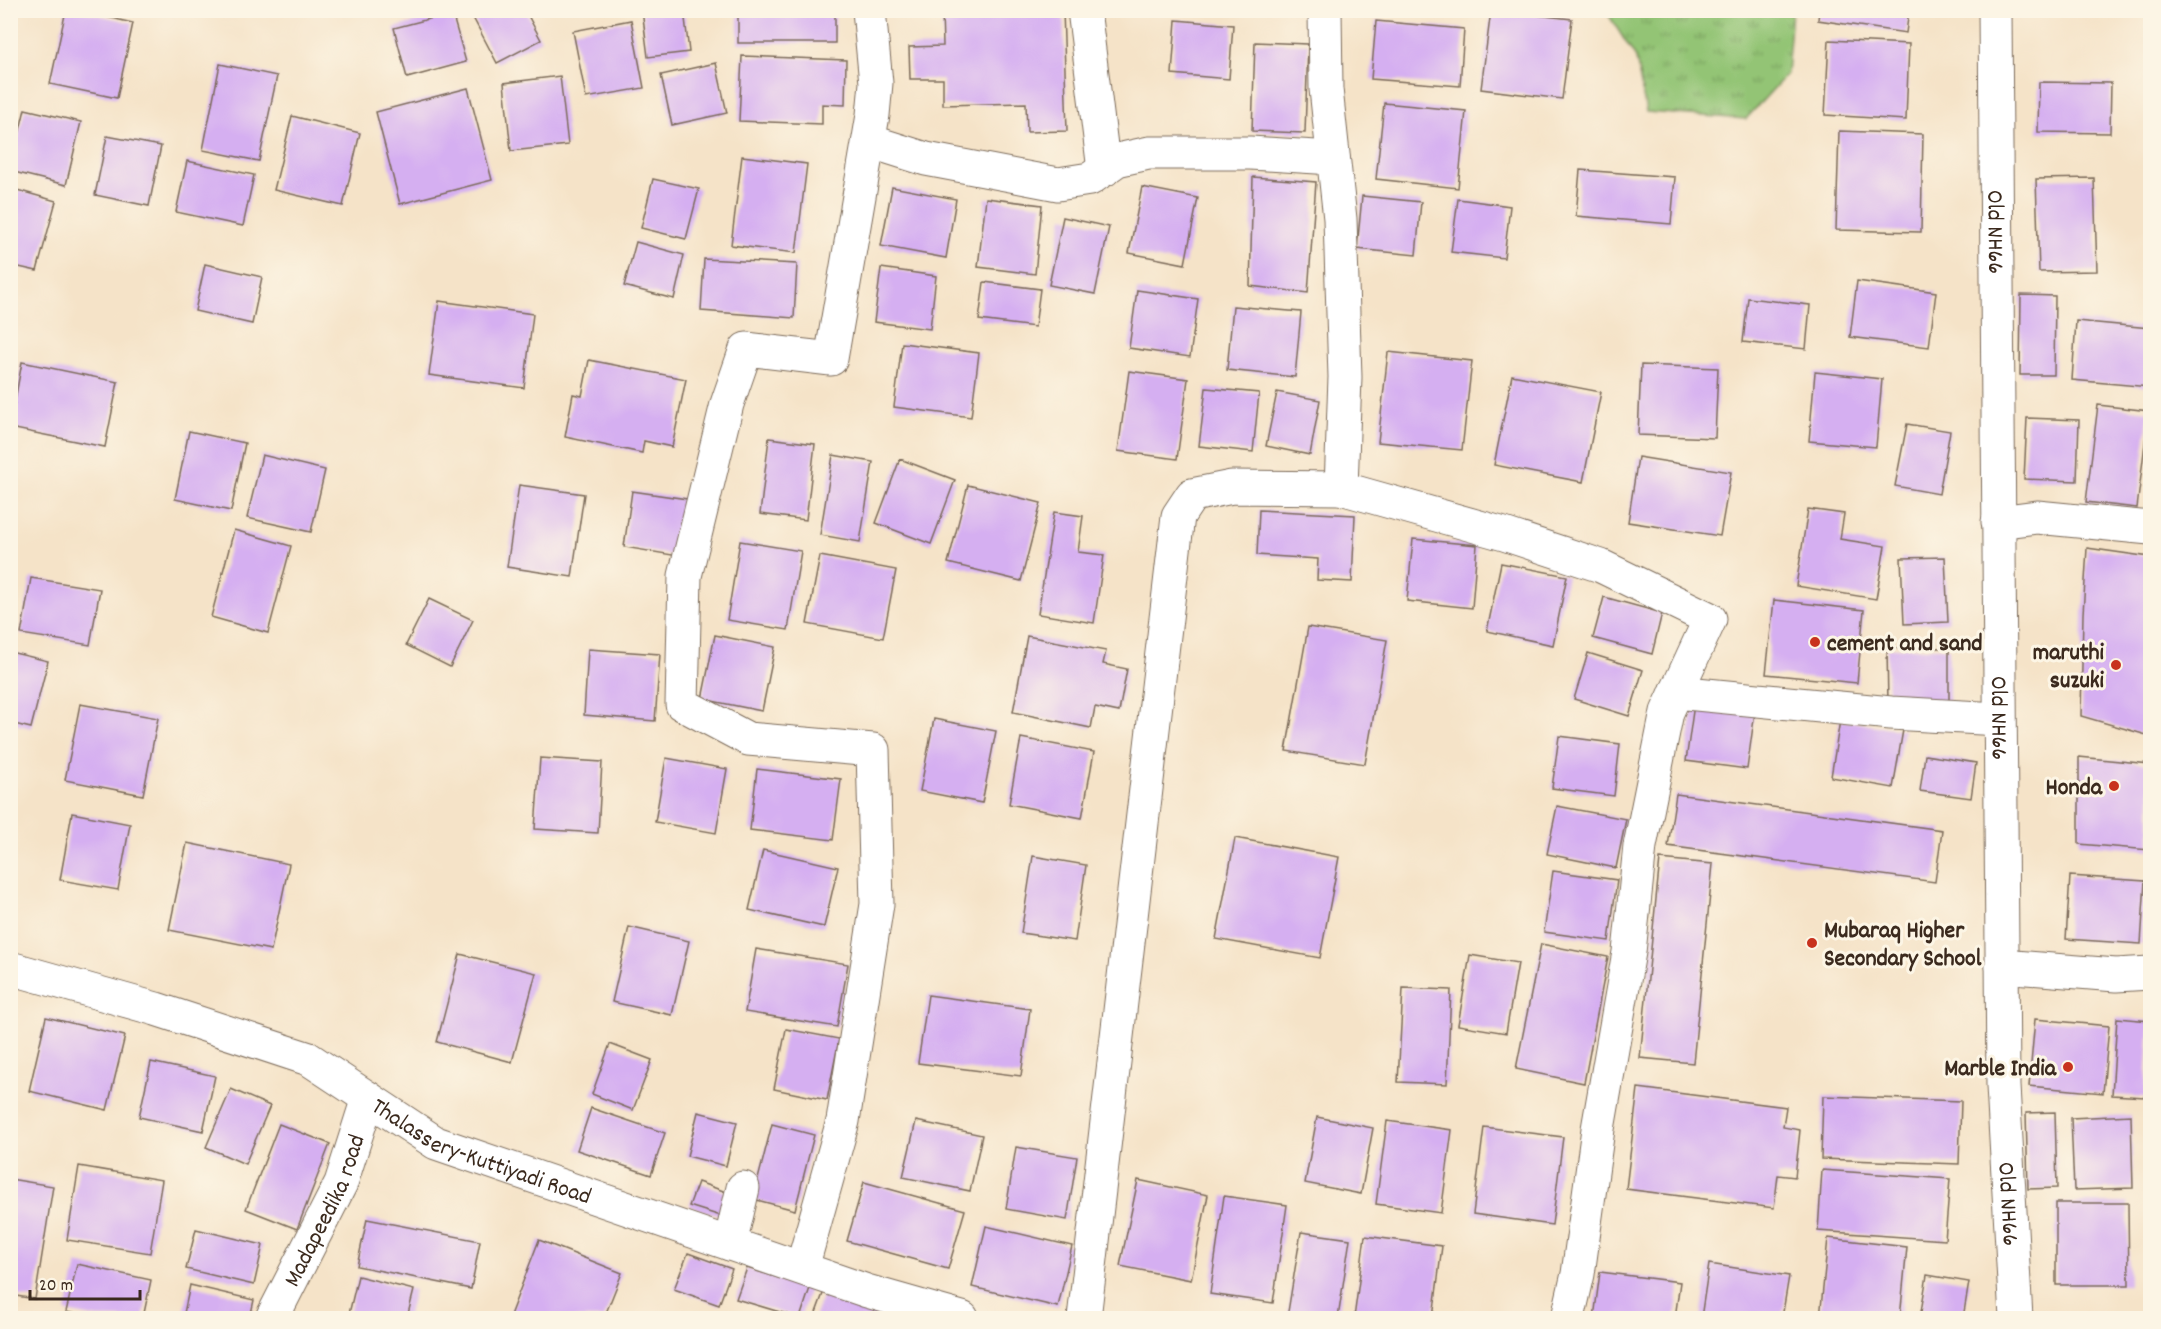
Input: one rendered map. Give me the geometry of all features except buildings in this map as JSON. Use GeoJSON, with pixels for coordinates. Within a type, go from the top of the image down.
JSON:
{"type":"FeatureCollection","features":[{"type":"Feature","properties":{"kind":"street"},"geometry":{"type":"LineString","coordinates":[[802,1268],[843,1121],[877,904],[873,750],[748,739],[682,704],[685,576],[727,404],[746,349],[831,359],[869,141],[876,83],[869,10]]}},
{"type":"Feature","properties":{"kind":"street"},"geometry":{"type":"LineString","coordinates":[[1084,10],[1104,170]]}},
{"type":"Feature","properties":{"kind":"street"},"geometry":{"type":"LineString","coordinates":[[1325,10],[1326,89],[1340,219],[1345,377],[1341,488]]}},
{"type":"Feature","properties":{"kind":"street","name":"Old NH66"},"geometry":{"type":"LineString","coordinates":[[1995,10],[2003,1086],[2016,1318]]}},
{"type":"Feature","properties":{"kind":"street"},"geometry":{"type":"LineString","coordinates":[[869,141],[926,159],[1059,184],[1090,179],[1117,160],[1149,153],[1250,153],[1333,158]]}},
{"type":"Feature","properties":{"kind":"street"},"geometry":{"type":"LineString","coordinates":[[1084,1318],[1178,516],[1192,495],[1233,487],[1341,488],[1504,534],[1601,566],[1710,619],[1667,712],[1640,846],[1629,952],[1598,1129],[1578,1274],[1568,1318]]}},
{"type":"Feature","properties":{"kind":"street"},"geometry":{"type":"LineString","coordinates":[[1998,522],[2037,517],[2151,528]]}},
{"type":"Feature","properties":{"kind":"street"},"geometry":{"type":"LineString","coordinates":[[1676,692],[1891,713],[2000,719]]}},
{"type":"Feature","properties":{"kind":"street"},"geometry":{"type":"LineString","coordinates":[[2002,966],[2116,975],[2151,973]]}},
{"type":"Feature","properties":{"kind":"street","name":"Thalassery-Kuttiyadi Road"},"geometry":{"type":"LineString","coordinates":[[10,968],[156,1009],[309,1059],[436,1143],[867,1291],[963,1318]]}},
{"type":"Feature","properties":{"kind":"street","name":"Madapeedika road"},"geometry":{"type":"LineString","coordinates":[[272,1318],[340,1183],[368,1098]]}},
{"type":"Feature","properties":{"kind":"street"},"geometry":{"type":"LineString","coordinates":[[730,1244],[743,1188]]}},
{"type":"Feature","properties":{"kind":"green space"},"geometry":{"type":"Polygon","coordinates":[[[1606,11],[1792,11],[1787,74],[1746,119],[1646,112],[1636,58],[1606,11]]]}},
{"type":"Feature","properties":{"kind":"place","name":"cement and sand"},"geometry":{"type":"Point","coordinates":[1815,642]}},
{"type":"Feature","properties":{"kind":"place","name":"maruthi suzuki"},"geometry":{"type":"Point","coordinates":[2116,665]}},
{"type":"Feature","properties":{"kind":"place","name":"Honda"},"geometry":{"type":"Point","coordinates":[2114,786]}},
{"type":"Feature","properties":{"kind":"place","name":"Mubaraq Higher Secondary School"},"geometry":{"type":"Point","coordinates":[1812,943]}},
{"type":"Feature","properties":{"kind":"place","name":"Marble India"},"geometry":{"type":"Point","coordinates":[2068,1067]}}]}
